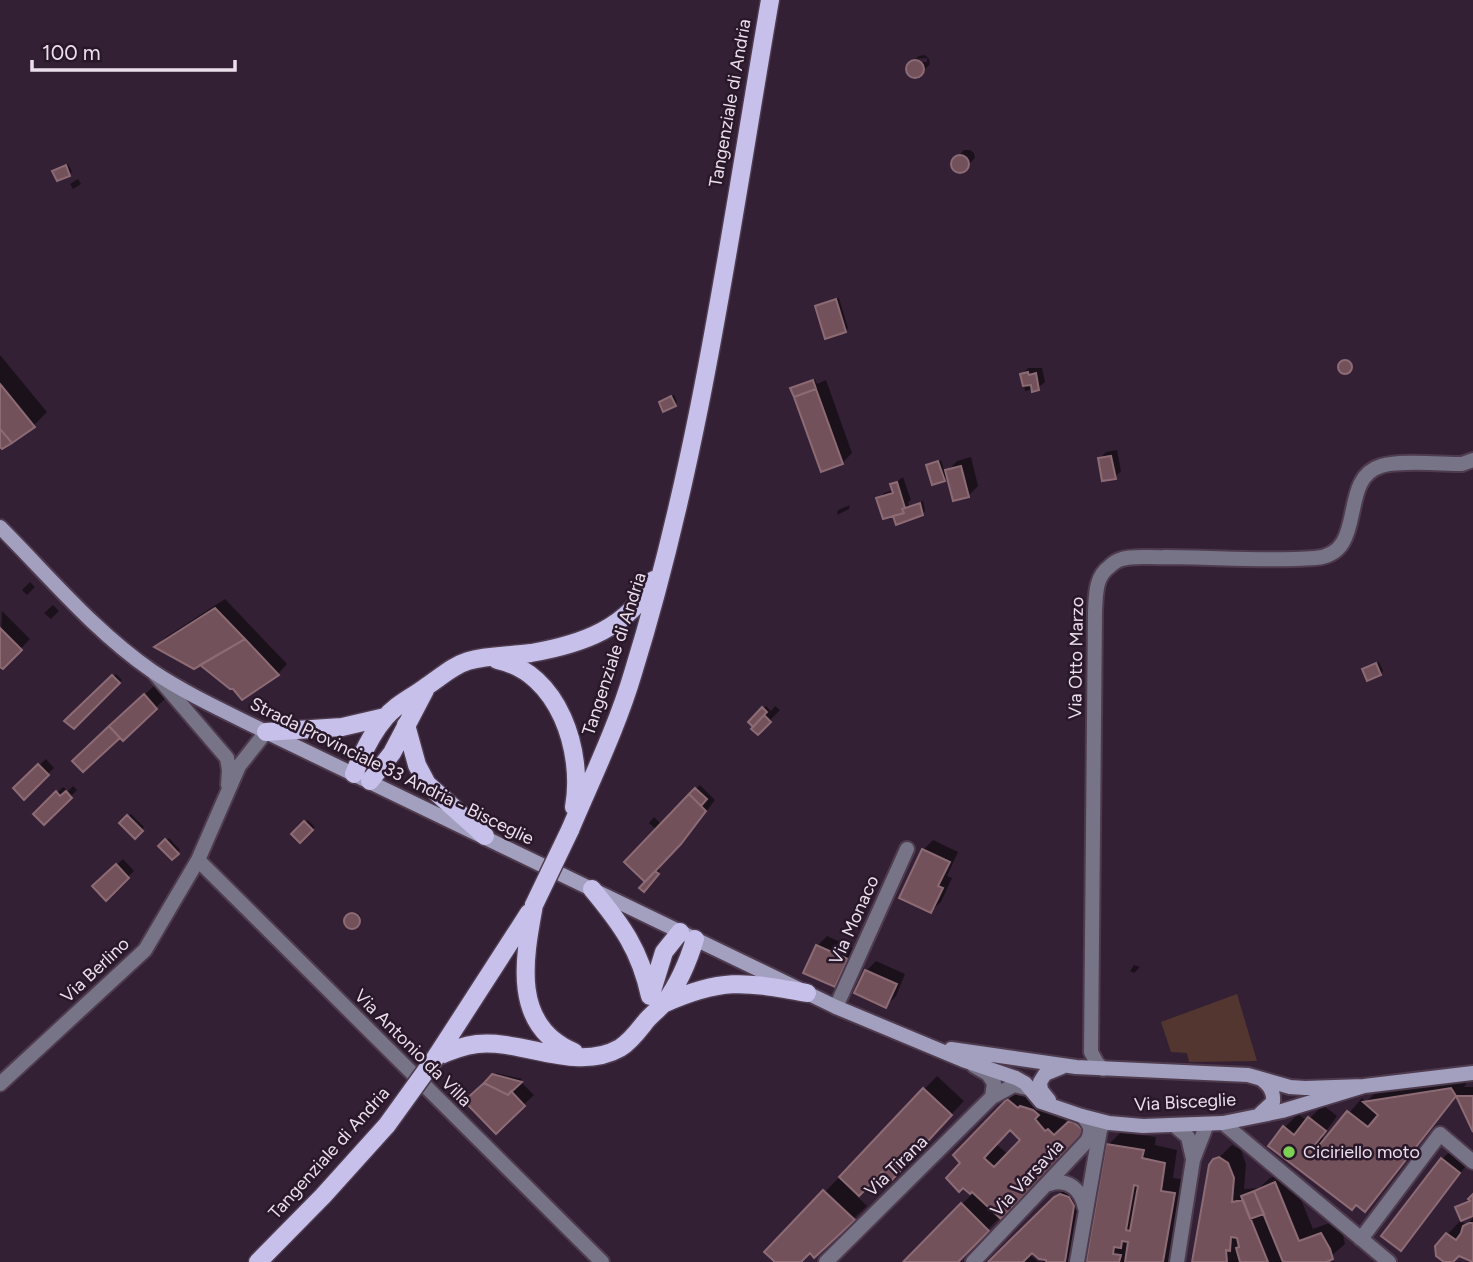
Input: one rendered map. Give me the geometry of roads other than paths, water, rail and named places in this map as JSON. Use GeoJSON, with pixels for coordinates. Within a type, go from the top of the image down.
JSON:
{"type":"FeatureCollection","features":[{"type":"Feature","properties":{"kind":"main road","name":"Tangenziale di Andria"},"geometry":{"type":"LineString","coordinates":[[258,1262],[387,1125],[436,1057],[534,905],[616,723],[633,675],[672,538],[696,422],[770,0]]}},
{"type":"Feature","properties":{"kind":"main road","name":"Strada Provinciale 33 Andria - Bisceglie"},"geometry":{"type":"LineString","coordinates":[[3,535],[112,640],[152,671],[190,693],[807,993]]}},
{"type":"Feature","properties":{"kind":"main road"},"geometry":{"type":"LineString","coordinates":[[362,777],[363,752],[385,717],[453,668],[467,662],[531,653],[577,641],[626,617],[654,581],[672,538]]}},
{"type":"Feature","properties":{"kind":"main road"},"geometry":{"type":"LineString","coordinates":[[487,658],[509,663],[523,670],[547,693],[562,719],[576,765],[577,790],[570,830]]}},
{"type":"Feature","properties":{"kind":"main road"},"geometry":{"type":"LineString","coordinates":[[362,777],[392,752],[426,687]]}},
{"type":"Feature","properties":{"kind":"main road"},"geometry":{"type":"LineString","coordinates":[[266,732],[342,727],[385,717]]}},
{"type":"Feature","properties":{"kind":"main road"},"geometry":{"type":"LineString","coordinates":[[406,725],[417,765],[427,784],[485,836]]}},
{"type":"Feature","properties":{"kind":"main road"},"geometry":{"type":"LineString","coordinates":[[592,889],[629,936],[657,1000]]}},
{"type":"Feature","properties":{"kind":"main road"},"geometry":{"type":"LineString","coordinates":[[534,905],[526,946],[525,978],[531,1009],[553,1040],[586,1056]]}},
{"type":"Feature","properties":{"kind":"main road"},"geometry":{"type":"LineString","coordinates":[[436,1057],[478,1044],[586,1056],[597,1056],[622,1046],[647,1020],[657,1000],[681,975],[687,936],[670,942],[664,952],[657,1000]]}},
{"type":"Feature","properties":{"kind":"main road"},"geometry":{"type":"LineString","coordinates":[[657,1000],[724,984],[758,984],[807,993]]}},
{"type":"Feature","properties":{"kind":"main road","name":"Via Bisceglie"},"geometry":{"type":"LineString","coordinates":[[807,993],[963,1060],[1016,1078],[1031,1089],[1041,1102],[1109,1123],[1175,1126],[1223,1123],[1307,1105],[1364,1086]]}},
{"type":"Feature","properties":{"kind":"main road","name":"Via Bisceglie"},"geometry":{"type":"LineString","coordinates":[[939,1048],[1103,1069],[1256,1077],[1290,1087],[1364,1086],[1473,1073]]}},
{"type":"Feature","properties":{"kind":"main road"},"geometry":{"type":"LineString","coordinates":[[1060,1109],[1045,1097],[1040,1082],[1045,1073],[1071,1066]]}},
{"type":"Feature","properties":{"kind":"main road"},"geometry":{"type":"LineString","coordinates":[[1254,1117],[1273,1102],[1269,1086],[1256,1077]]}},
{"type":"Feature","properties":{"kind":"street","name":"Via Otto Marzo"},"geometry":{"type":"LineString","coordinates":[[1091,1052],[1094,611],[1097,584],[1107,568],[1124,558],[1207,557],[1279,561],[1320,558],[1340,547],[1346,539],[1358,487],[1367,474],[1381,466],[1462,464],[1473,460]]}},
{"type":"Feature","properties":{"kind":"street","name":"Via Berlino"},"geometry":{"type":"LineString","coordinates":[[152,671],[227,758],[228,789]]}},
{"type":"Feature","properties":{"kind":"street","name":"Via Berlino"},"geometry":{"type":"LineString","coordinates":[[0,1084],[145,950],[198,860],[239,766],[266,732]]}},
{"type":"Feature","properties":{"kind":"street","name":"Via Monaco"},"geometry":{"type":"LineString","coordinates":[[836,1007],[907,849]]}},
{"type":"Feature","properties":{"kind":"street","name":"Via Antonio da Villa"},"geometry":{"type":"LineString","coordinates":[[198,860],[602,1262]]}},
{"type":"Feature","properties":{"kind":"street"},"geometry":{"type":"LineString","coordinates":[[1071,1066],[1091,1052],[1103,1069]]}},
{"type":"Feature","properties":{"kind":"street"},"geometry":{"type":"LineString","coordinates":[[963,1060],[988,1074],[994,1083],[992,1097]]}},
{"type":"Feature","properties":{"kind":"street","name":"Via Tirana"},"geometry":{"type":"LineString","coordinates":[[826,1262],[992,1097],[1014,1085],[1031,1089]]}},
{"type":"Feature","properties":{"kind":"street","name":"Via Varsavia"},"geometry":{"type":"LineString","coordinates":[[973,1262],[1049,1184],[1091,1134],[1089,1123],[1082,1116]]}},
{"type":"Feature","properties":{"kind":"street"},"geometry":{"type":"LineString","coordinates":[[1249,1145],[1247,1133],[1254,1117]]}},
{"type":"Feature","properties":{"kind":"street"},"geometry":{"type":"LineString","coordinates":[[1077,1262],[1100,1130],[1109,1123]]}},
{"type":"Feature","properties":{"kind":"street"},"geometry":{"type":"LineString","coordinates":[[1223,1123],[1389,1262]]}},
{"type":"Feature","properties":{"kind":"street"},"geometry":{"type":"LineString","coordinates":[[1177,1262],[1193,1160],[1207,1124]]}},
{"type":"Feature","properties":{"kind":"street"},"geometry":{"type":"LineString","coordinates":[[1175,1126],[1188,1137],[1193,1160]]}},
{"type":"Feature","properties":{"kind":"street"},"geometry":{"type":"LineString","coordinates":[[1361,1239],[1440,1134],[1473,1162]]}},
{"type":"Feature","properties":{"kind":"street"},"geometry":{"type":"LineString","coordinates":[[1049,1184],[1060,1182],[1073,1186],[1081,1194],[1086,1209]]}},
{"type":"Feature","properties":{"kind":"place","name":"Ciciriello moto"},"geometry":{"type":"Point","coordinates":[1289,1152]}}]}
